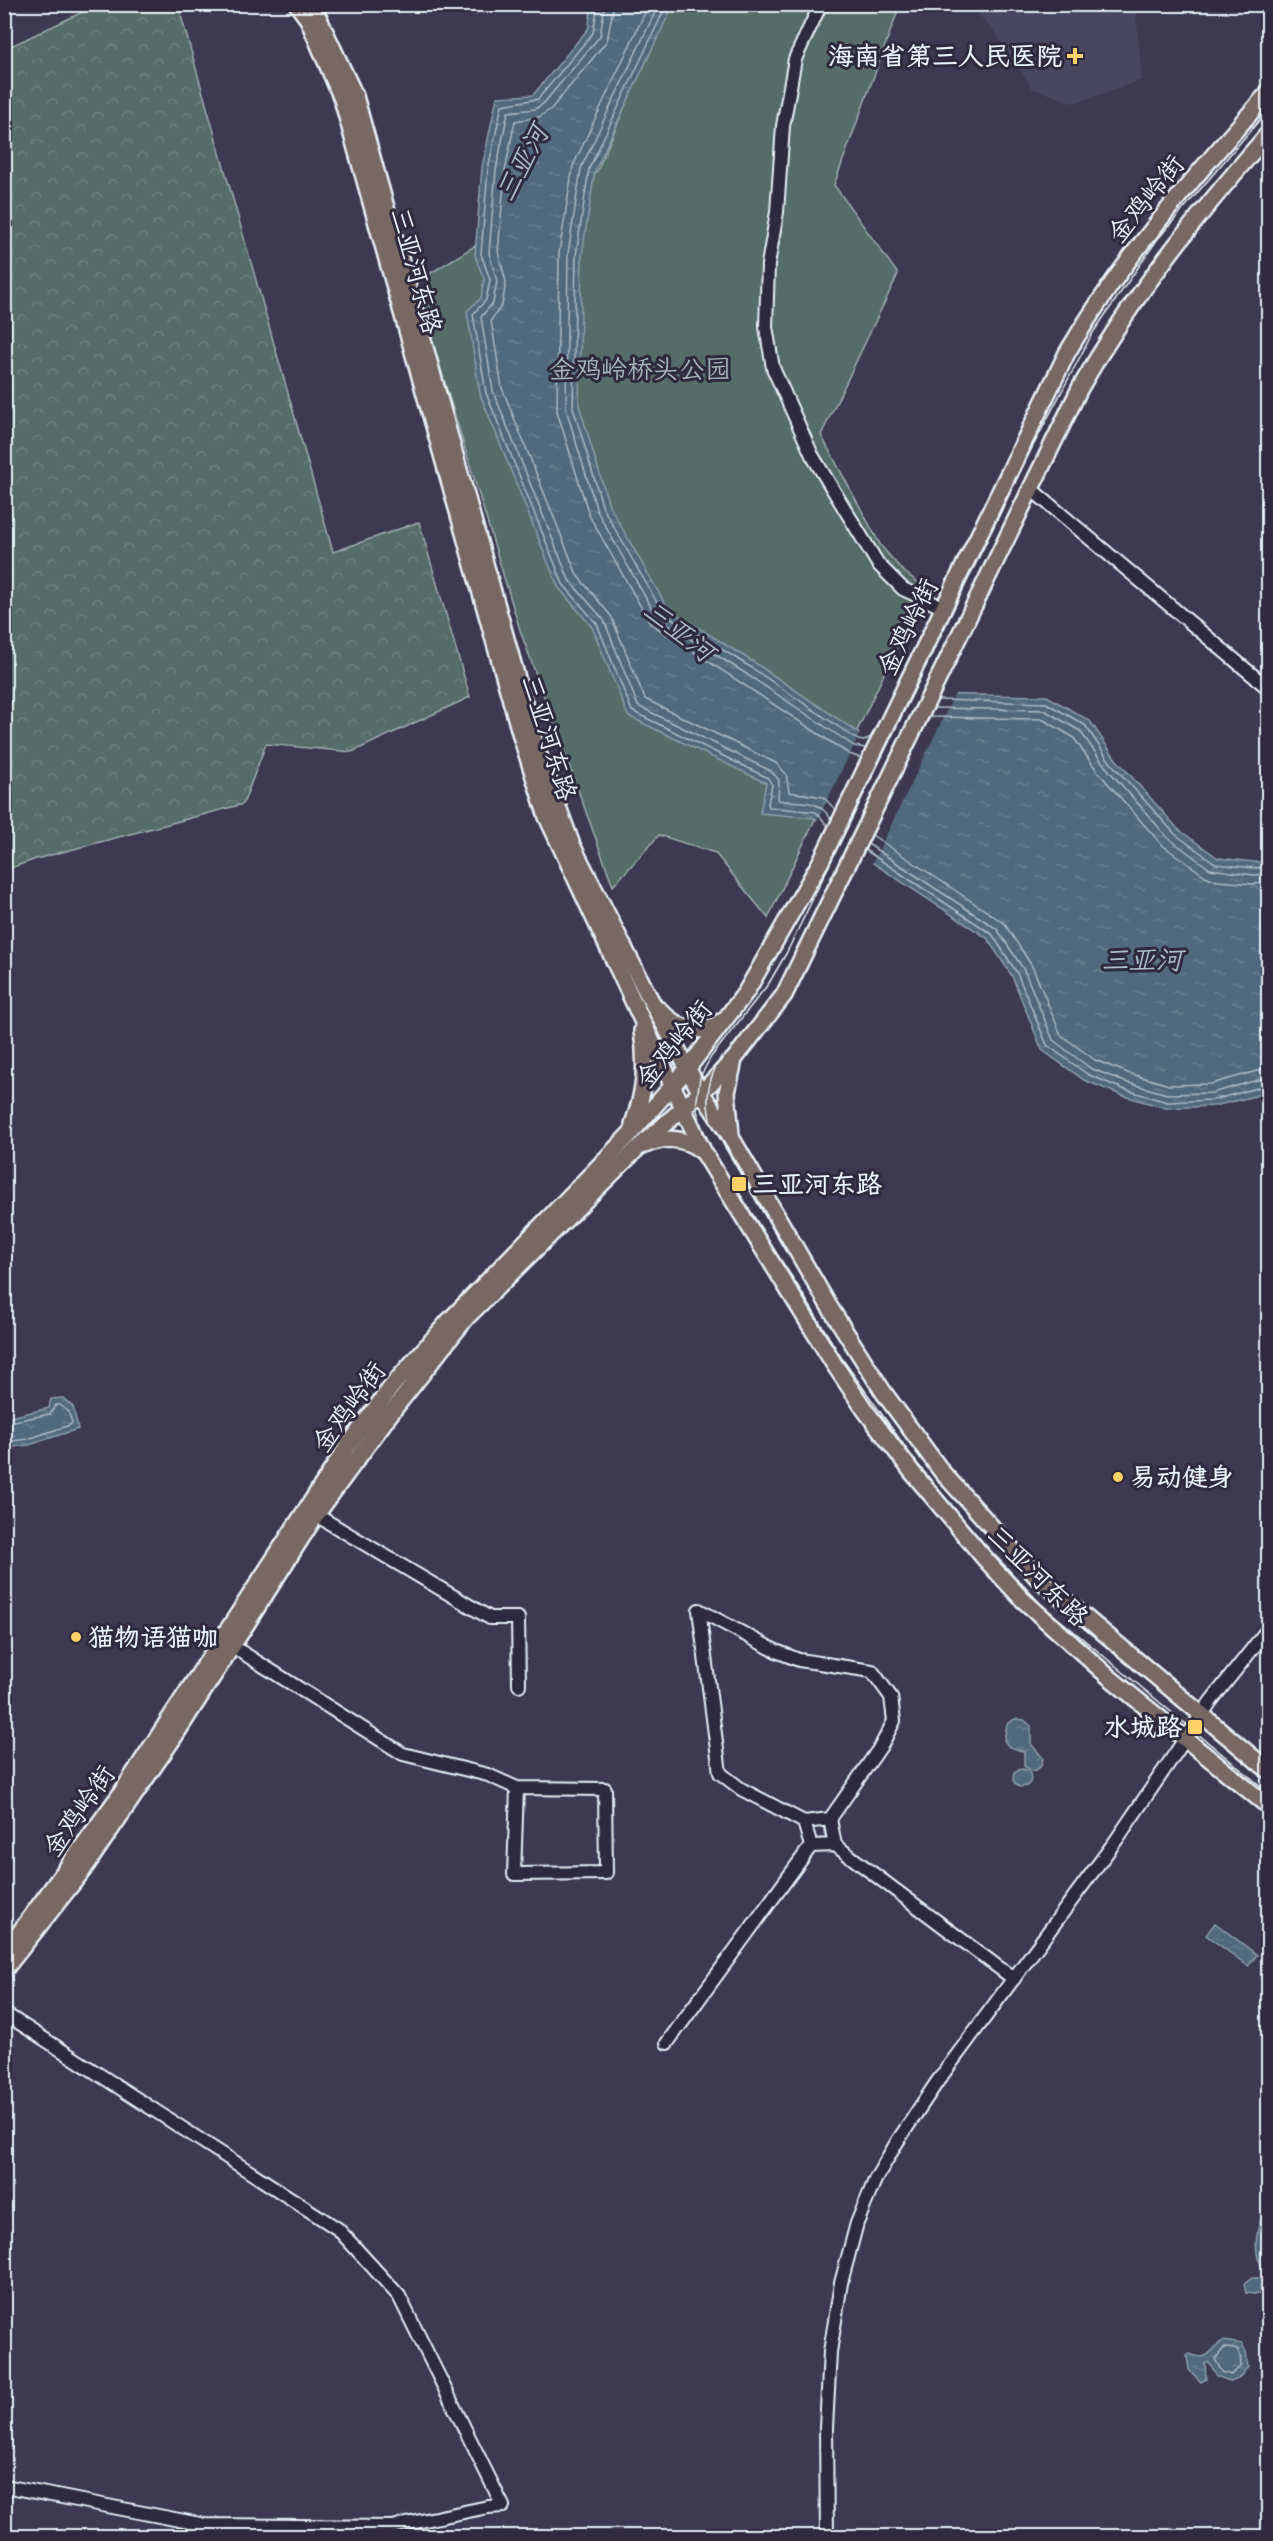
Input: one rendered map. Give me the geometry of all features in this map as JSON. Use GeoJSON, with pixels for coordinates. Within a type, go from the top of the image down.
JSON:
{"type":"FeatureCollection","features":[{"type":"Feature","properties":{"kind":"main road","name":"三亚河东路"},"geometry":{"type":"LineString","coordinates":[[297,4],[308,19],[342,99],[518,724],[547,817],[638,1007],[682,1109],[704,1153],[834,1364],[912,1472],[985,1559],[1022,1599],[1109,1677],[1269,1806]]}},
{"type":"Feature","properties":{"kind":"main road","name":"三亚河东路"},"geometry":{"type":"LineString","coordinates":[[312,4],[355,96],[537,750],[572,845],[646,993],[702,1092],[731,1137],[855,1349],[890,1402],[942,1472],[1045,1585],[1269,1770]]}},
{"type":"Feature","properties":{"kind":"main road","name":"金鸡岭街"},"geometry":{"type":"LineString","coordinates":[[4,1954],[120,1795],[347,1448],[392,1386],[449,1321],[630,1134],[688,1068],[759,972],[821,861],[1067,353],[1123,265],[1190,182],[1269,93]]}},
{"type":"Feature","properties":{"kind":"main road","name":"金鸡岭街"},"geometry":{"type":"LineString","coordinates":[[4,1970],[83,1870],[174,1737],[316,1515],[390,1414],[466,1318],[639,1147],[702,1092],[735,1058],[784,995],[1080,388],[1129,307],[1191,225],[1269,134]]}},
{"type":"Feature","properties":{"kind":"main road"},"geometry":{"type":"LineString","coordinates":[[646,993],[669,1020],[691,1029],[703,1030],[714,1027],[729,1014]]}},
{"type":"Feature","properties":{"kind":"main road"},"geometry":{"type":"LineString","coordinates":[[630,1134],[643,1097],[646,1075],[646,1053],[638,1007]]}},
{"type":"Feature","properties":{"kind":"main road"},"geometry":{"type":"LineString","coordinates":[[731,1137],[727,1092],[730,1070],[735,1058]]}},
{"type":"Feature","properties":{"kind":"main road"},"geometry":{"type":"LineString","coordinates":[[639,1147],[656,1140],[675,1139],[695,1145],[704,1153]]}},
{"type":"Feature","properties":{"kind":"street"},"geometry":{"type":"LineString","coordinates":[[824,4],[818,10],[795,59],[783,126],[777,212],[768,275],[766,327],[772,369],[812,455],[878,564],[903,589],[944,608]]}},
{"type":"Feature","properties":{"kind":"street"},"geometry":{"type":"LineString","coordinates":[[1031,489],[1269,688]]}},
{"type":"Feature","properties":{"kind":"street"},"geometry":{"type":"LineString","coordinates":[[316,1515],[490,1618],[518,1618],[519,1685]]}},
{"type":"Feature","properties":{"kind":"street"},"geometry":{"type":"LineString","coordinates":[[830,1819],[804,1822],[741,1789],[720,1773],[699,1610],[776,1651],[800,1660],[872,1671],[891,1697],[894,1721],[881,1746],[830,1819],[835,1845]]}},
{"type":"Feature","properties":{"kind":"street"},"geometry":{"type":"LineString","coordinates":[[827,2536],[826,2428],[830,2352],[841,2283],[857,2223],[875,2180],[937,2082],[1123,1830],[1201,1714],[1269,1629]]}},
{"type":"Feature","properties":{"kind":"street"},"geometry":{"type":"LineString","coordinates":[[232,1646],[403,1754],[488,1775],[517,1788],[604,1789],[606,1873],[514,1874],[517,1788]]}},
{"type":"Feature","properties":{"kind":"street"},"geometry":{"type":"LineString","coordinates":[[804,1822],[811,1846]]}},
{"type":"Feature","properties":{"kind":"street"},"geometry":{"type":"LineString","coordinates":[[811,1846],[835,1845],[1014,1979]]}},
{"type":"Feature","properties":{"kind":"street"},"geometry":{"type":"LineString","coordinates":[[667,2043],[811,1846]]}},
{"type":"Feature","properties":{"kind":"street"},"geometry":{"type":"LineString","coordinates":[[4,2013],[338,2229],[399,2296],[503,2506],[488,2507],[391,2532],[205,2525],[10,2487]]}},
{"type":"Feature","properties":{"kind":"shaded area","name":"海南省第三人民医院"},"geometry":{"type":"Polygon","coordinates":[[[970,5],[1135,5],[1142,80],[1074,103],[1032,88],[994,31],[970,5]]]}},
{"type":"Feature","properties":{"kind":"green space"},"geometry":{"type":"Polygon","coordinates":[[[97,5],[178,5],[333,552],[419,522],[470,697],[352,752],[266,744],[243,804],[36,859],[5,870],[5,49],[97,5]]]}},
{"type":"Feature","properties":{"kind":"green space","name":"金鸡岭桥头公园"},"geometry":{"type":"Polygon","coordinates":[[[669,5],[900,5],[834,185],[898,274],[821,435],[881,546],[902,570],[925,588],[768,918],[715,853],[659,835],[613,886],[521,633],[421,304],[429,274],[597,171],[669,5]]]}},
{"type":"Feature","properties":{"kind":"water","name":"三亚河"},"geometry":{"type":"Polygon","coordinates":[[[592,5],[673,5],[595,170],[582,255],[579,405],[609,505],[668,609],[755,663],[862,735],[917,694],[1047,696],[1090,721],[1115,758],[1178,829],[1218,858],[1254,862],[1268,861],[1268,1090],[1255,1096],[1214,1106],[1166,1108],[1121,1095],[1084,1080],[1042,1050],[1012,976],[987,938],[820,828],[815,818],[760,813],[766,783],[628,716],[592,627],[558,587],[480,394],[467,311],[481,298],[484,279],[475,256],[482,167],[497,97],[533,95],[588,29],[592,5]]]}},
{"type":"Feature","properties":{"kind":"water"},"geometry":{"type":"Polygon","coordinates":[[[63,1398],[73,1407],[78,1429],[29,1445],[5,1448],[5,1418],[49,1408],[51,1399],[63,1398]]]}},
{"type":"Feature","properties":{"kind":"water"},"geometry":{"type":"Polygon","coordinates":[[[1015,1719],[1024,1720],[1031,1726],[1031,1744],[1043,1758],[1040,1767],[1035,1770],[1032,1771],[1024,1766],[1024,1752],[1008,1746],[1004,1740],[1007,1724],[1015,1719]]]}},
{"type":"Feature","properties":{"kind":"water"},"geometry":{"type":"Polygon","coordinates":[[[1018,1769],[1026,1769],[1031,1774],[1029,1785],[1018,1787],[1013,1782],[1013,1774],[1018,1769]]]}},
{"type":"Feature","properties":{"kind":"water"},"geometry":{"type":"Polygon","coordinates":[[[1215,1923],[1257,1955],[1248,1966],[1206,1935],[1215,1923]]]}},
{"type":"Feature","properties":{"kind":"water"},"geometry":{"type":"Polygon","coordinates":[[[1268,2206],[1263,2262],[1268,2269],[1268,2274],[1259,2259],[1256,2241],[1260,2222],[1268,2206]]]}},
{"type":"Feature","properties":{"kind":"water"},"geometry":{"type":"Polygon","coordinates":[[[1252,2278],[1259,2278],[1268,2287],[1265,2295],[1246,2293],[1244,2284],[1252,2278]]]}},
{"type":"Feature","properties":{"kind":"water"},"geometry":{"type":"Polygon","coordinates":[[[1223,2341],[1242,2344],[1246,2352],[1248,2367],[1238,2379],[1231,2382],[1217,2376],[1209,2362],[1205,2363],[1206,2379],[1201,2382],[1189,2370],[1187,2356],[1190,2354],[1205,2356],[1223,2341]]]}},
{"type":"Feature","properties":{"kind":"pier"},"geometry":{"type":"Polygon","coordinates":[[[916,691],[956,692],[871,866],[818,831],[815,825],[861,731],[916,691]]]}},
{"type":"Feature","properties":{"kind":"tram line"},"geometry":{"type":"LineString","coordinates":[[1268,110],[1157,240],[1092,334],[1032,448],[787,952],[769,983],[711,1057],[700,1077],[696,1107],[704,1135],[841,1357],[916,1462],[974,1533],[1042,1605],[1268,1792]]}},
{"type":"Feature","properties":{"kind":"tram line"},"geometry":{"type":"LineString","coordinates":[[721,1057],[710,1081],[708,1107],[712,1125],[786,1252]]}},
{"type":"Feature","properties":{"kind":"place","name":"海南省第三人民医院"},"geometry":{"type":"Point","coordinates":[1075,56]}},
{"type":"Feature","properties":{"kind":"place","name":"三亚河东路"},"geometry":{"type":"Point","coordinates":[739,1184]}},
{"type":"Feature","properties":{"kind":"place","name":"易动健身"},"geometry":{"type":"Point","coordinates":[1118,1477]}},
{"type":"Feature","properties":{"kind":"place","name":"猫物语猫咖"},"geometry":{"type":"Point","coordinates":[76,1637]}},
{"type":"Feature","properties":{"kind":"place","name":"水城路"},"geometry":{"type":"Point","coordinates":[1195,1727]}}]}
